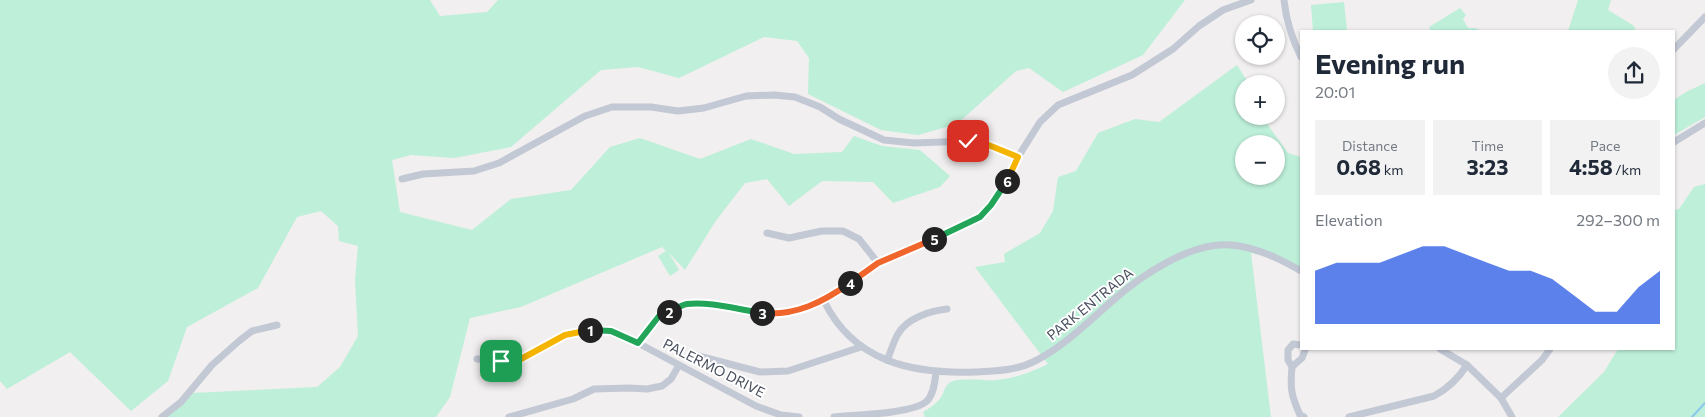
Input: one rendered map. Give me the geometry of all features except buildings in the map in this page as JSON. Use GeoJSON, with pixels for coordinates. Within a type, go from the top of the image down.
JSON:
{"type":"FeatureCollection","features":[{"type":"Feature","properties":{"kind":"street"},"geometry":{"type":"LineString","coordinates":[[638,343],[659,316],[686,304],[711,305],[765,314],[789,313],[824,301],[878,263],[952,232],[980,217],[1003,188],[1018,157],[1040,122],[1058,105],[1132,75],[1173,49],[1199,26],[1222,10],[1251,0]]}},
{"type":"Feature","properties":{"kind":"street"},"geometry":{"type":"LineString","coordinates":[[1284,0],[1285,13],[1293,41],[1300,55]]}},
{"type":"Feature","properties":{"kind":"street"},"geometry":{"type":"LineString","coordinates":[[1675,48],[1705,17]]}},
{"type":"Feature","properties":{"kind":"street"},"geometry":{"type":"LineString","coordinates":[[402,179],[423,174],[474,171],[500,163],[585,116],[612,107],[651,107],[678,111],[704,108],[746,96],[774,95],[795,97],[820,107],[884,140],[914,143],[968,141],[986,144],[1018,157]]}},
{"type":"Feature","properties":{"kind":"street"},"geometry":{"type":"LineString","coordinates":[[1675,141],[1705,123]]}},
{"type":"Feature","properties":{"kind":"street"},"geometry":{"type":"LineString","coordinates":[[767,233],[789,238],[822,231],[843,231],[859,239],[878,263]]}},
{"type":"Feature","properties":{"kind":"street","name":"PARK ENTRADA"},"geometry":{"type":"LineString","coordinates":[[824,301],[839,327],[861,347],[904,367],[954,373],[1008,370],[1031,363],[1060,347],[1112,301],[1158,266],[1203,248],[1230,244],[1256,250],[1282,260],[1300,270]]}},
{"type":"Feature","properties":{"kind":"street"},"geometry":{"type":"LineString","coordinates":[[887,360],[898,334],[907,322],[934,311],[947,309]]}},
{"type":"Feature","properties":{"kind":"street"},"geometry":{"type":"LineString","coordinates":[[162,417],[181,402],[212,364],[239,341],[252,331],[277,325]]}},
{"type":"Feature","properties":{"kind":"street","name":"PALERMO DRIVE"},"geometry":{"type":"LineString","coordinates":[[477,359],[501,361],[521,359],[565,335],[586,329],[611,331],[638,343],[756,406],[781,415],[799,417]]}},
{"type":"Feature","properties":{"kind":"street"},"geometry":{"type":"LineString","coordinates":[[1300,346],[1293,344],[1288,350],[1288,360],[1292,367],[1291,394],[1300,415],[1304,417]]}},
{"type":"Feature","properties":{"kind":"street"},"geometry":{"type":"LineString","coordinates":[[691,354],[760,372],[779,372],[861,347]]}},
{"type":"Feature","properties":{"kind":"street"},"geometry":{"type":"LineString","coordinates":[[1292,367],[1302,358],[1305,350]]}},
{"type":"Feature","properties":{"kind":"street"},"geometry":{"type":"LineString","coordinates":[[1442,350],[1467,365],[1501,398],[1512,417]]}},
{"type":"Feature","properties":{"kind":"street"},"geometry":{"type":"LineString","coordinates":[[1501,398],[1542,360],[1549,350]]}},
{"type":"Feature","properties":{"kind":"street"},"geometry":{"type":"LineString","coordinates":[[509,417],[573,399],[594,389],[630,388],[647,390],[662,386],[671,379],[678,365]]}},
{"type":"Feature","properties":{"kind":"street"},"geometry":{"type":"LineString","coordinates":[[1348,417],[1434,396],[1446,390],[1467,365]]}},
{"type":"Feature","properties":{"kind":"street"},"geometry":{"type":"LineString","coordinates":[[834,417],[916,407],[927,401],[932,393],[936,372]]}},
{"type":"Feature","properties":{"kind":"green space"},"geometry":{"type":"Polygon","coordinates":[[[0,0],[430,0],[440,16],[487,12],[498,0],[1185,0],[1143,55],[1063,92],[1029,68],[1016,71],[957,124],[918,135],[881,130],[808,94],[809,58],[797,41],[764,37],[679,78],[638,67],[601,70],[511,147],[454,158],[411,155],[392,160],[400,212],[472,230],[511,199],[571,190],[610,147],[640,138],[700,159],[751,139],[794,154],[842,152],[854,136],[882,146],[920,150],[950,176],[940,187],[893,203],[873,182],[822,181],[789,206],[767,179],[745,183],[715,222],[685,270],[669,253],[679,270],[670,276],[658,256],[666,251],[662,247],[521,307],[470,318],[450,397],[436,417],[167,417],[192,393],[317,387],[340,367],[358,336],[355,280],[358,246],[339,241],[338,226],[321,211],[297,217],[258,288],[187,327],[168,381],[131,411],[70,352],[7,389],[0,381],[0,0]]]}},
{"type":"Feature","properties":{"kind":"green space"},"geometry":{"type":"Polygon","coordinates":[[[1578,0],[1611,0],[1608,10],[1634,26],[1636,30],[1568,30],[1578,0]]]}},
{"type":"Feature","properties":{"kind":"green space"},"geometry":{"type":"Polygon","coordinates":[[[1344,2],[1347,30],[1313,30],[1311,5],[1344,2]]]}},
{"type":"Feature","properties":{"kind":"green space"},"geometry":{"type":"Polygon","coordinates":[[[1460,8],[1466,15],[1463,19],[1468,28],[1480,30],[1430,30],[1429,27],[1460,8]]]}},
{"type":"Feature","properties":{"kind":"green space"},"geometry":{"type":"Polygon","coordinates":[[[1237,65],[1243,75],[1235,75],[1235,125],[1268,125],[1275,135],[1235,135],[1235,185],[1285,185],[1285,149],[1288,153],[1300,157],[1300,270],[1282,260],[1251,253],[1271,417],[925,417],[923,412],[939,400],[947,385],[951,382],[1004,379],[1036,370],[1048,364],[975,267],[1005,262],[1004,254],[1040,233],[1053,211],[1058,177],[1076,171],[1098,133],[1135,119],[1159,122],[1237,65]]]}},
{"type":"Feature","properties":{"kind":"green space"},"geometry":{"type":"Polygon","coordinates":[[[1705,83],[1705,117],[1675,134],[1675,99],[1705,83]]]}},
{"type":"Feature","properties":{"kind":"green space"},"geometry":{"type":"Polygon","coordinates":[[[1705,184],[1705,417],[1558,417],[1604,372],[1617,350],[1675,350],[1675,210],[1679,209],[1694,187],[1705,184]]]}},
{"type":"Feature","properties":{"kind":"waterway"},"geometry":{"type":"LineString","coordinates":[[1692,417],[1705,403]]}},
{"type":"Feature","properties":{"kind":"route"},"geometry":{"type":"LineString","coordinates":[[501,361],[521,359],[565,335],[586,329],[611,331],[638,343],[659,316],[686,304],[711,305],[765,314],[789,313],[824,301],[878,263],[952,232],[980,217],[991,205],[1010,176],[1018,157],[986,144],[968,141]]}}]}
